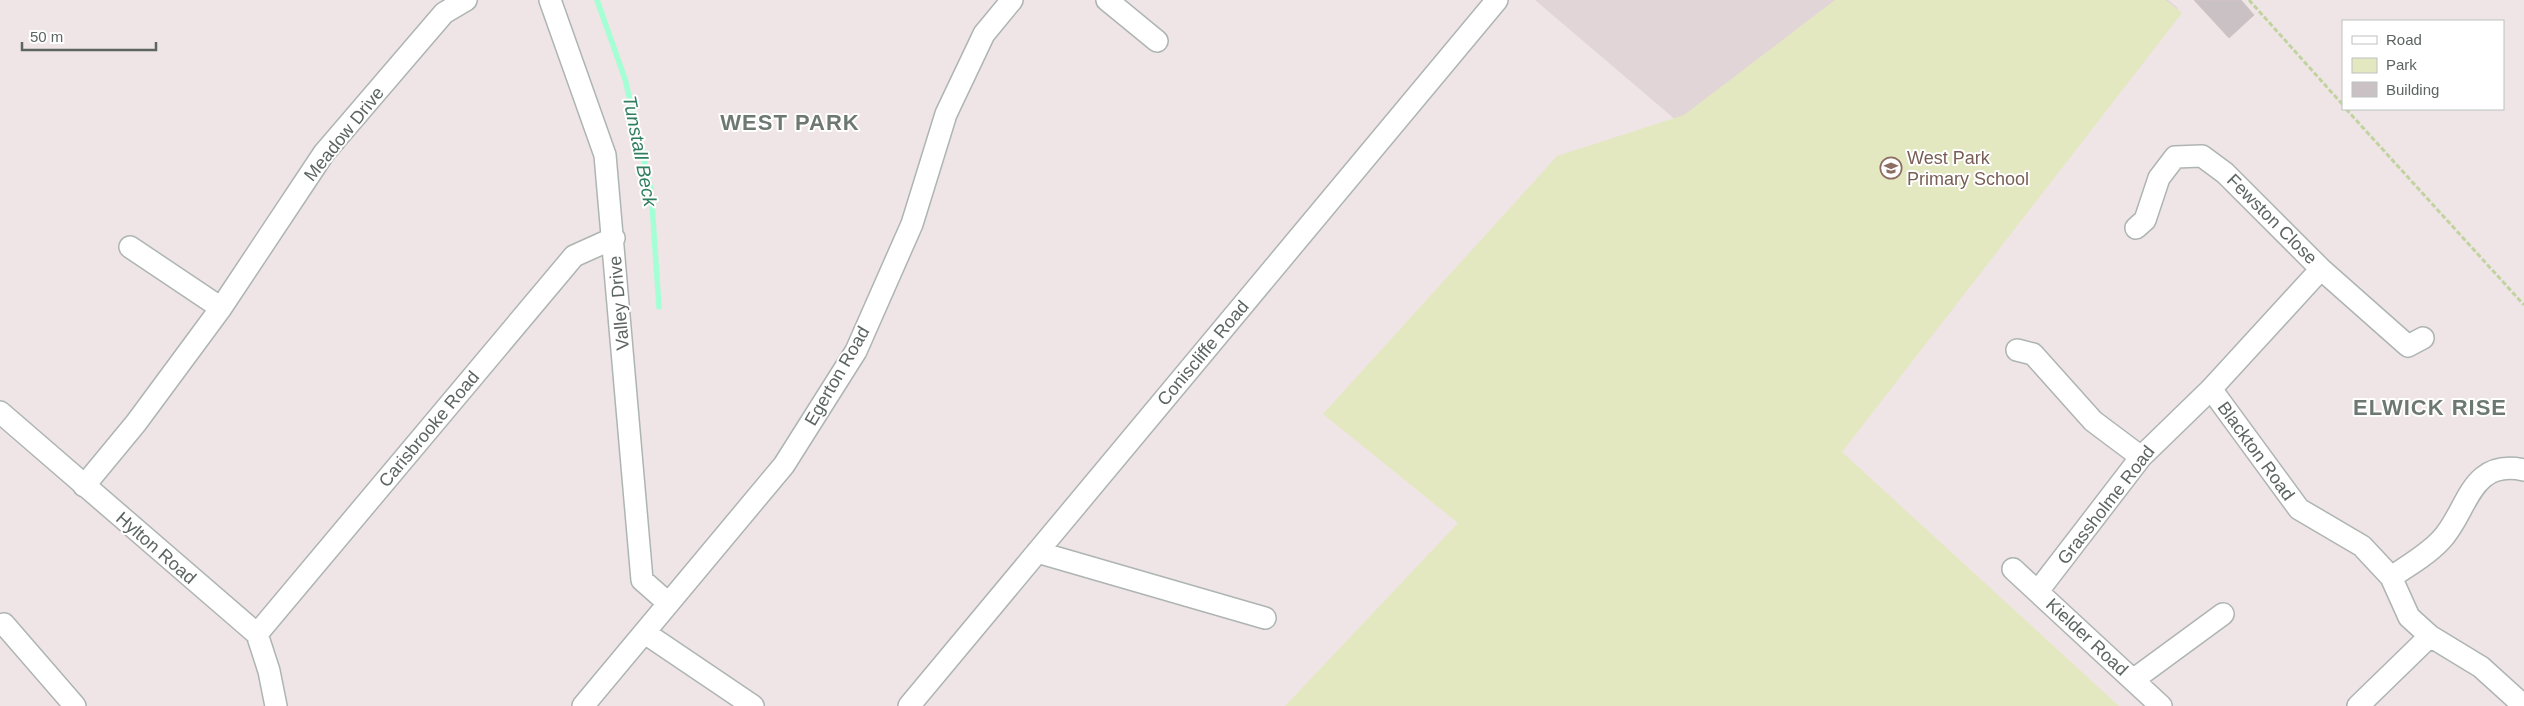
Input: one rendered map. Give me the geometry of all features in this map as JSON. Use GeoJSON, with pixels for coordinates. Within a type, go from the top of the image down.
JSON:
{"type":"FeatureCollection","features":[{"type":"Feature","properties":{"kind":"street","name":"Meadow Drive"},"geometry":{"type":"LineString","coordinates":[[84,486],[136,423],[221,308],[324,153],[444,13],[466,0]]}},
{"type":"Feature","properties":{"kind":"street","name":"Valley Drive"},"geometry":{"type":"LineString","coordinates":[[550,0],[606,156],[642,580],[668,603]]}},
{"type":"Feature","properties":{"kind":"street","name":"Egerton Road"},"geometry":{"type":"LineString","coordinates":[[583,706],[784,465],[856,351],[912,224],[946,114],[984,34],[1012,0]]}},
{"type":"Feature","properties":{"kind":"street"},"geometry":{"type":"LineString","coordinates":[[1106,0],[1157,41]]}},
{"type":"Feature","properties":{"kind":"street","name":"Coniscliffe Road"},"geometry":{"type":"LineString","coordinates":[[910,706],[1498,0]]}},
{"type":"Feature","properties":{"kind":"street","name":"Fewston Close"},"geometry":{"type":"LineString","coordinates":[[2136,228],[2145,220],[2159,178],[2175,158],[2202,156],[2225,172],[2322,269],[2408,346],[2423,338]]}},
{"type":"Feature","properties":{"kind":"street","name":"Carisbrooke Road"},"geometry":{"type":"LineString","coordinates":[[257,634],[574,256],[614,238]]}},
{"type":"Feature","properties":{"kind":"street"},"geometry":{"type":"LineString","coordinates":[[130,247],[221,308]]}},
{"type":"Feature","properties":{"kind":"street","name":"Grassholme Road"},"geometry":{"type":"LineString","coordinates":[[2038,592],[2141,457],[2211,389],[2322,269]]}},
{"type":"Feature","properties":{"kind":"street"},"geometry":{"type":"LineString","coordinates":[[2017,350],[2033,354],[2093,421],[2141,457]]}},
{"type":"Feature","properties":{"kind":"street","name":"Blackton Road"},"geometry":{"type":"LineString","coordinates":[[2211,389],[2299,509],[2362,546],[2391,577],[2409,617],[2430,636],[2481,666],[2524,706]]}},
{"type":"Feature","properties":{"kind":"street","name":"Hylton Road"},"geometry":{"type":"LineString","coordinates":[[0,412],[257,634]]}},
{"type":"Feature","properties":{"kind":"street"},"geometry":{"type":"LineString","coordinates":[[2391,577],[2442,540],[2454,522],[2464,500],[2480,479],[2505,468],[2524,470]]}},
{"type":"Feature","properties":{"kind":"street"},"geometry":{"type":"LineString","coordinates":[[1037,552],[1265,618]]}},
{"type":"Feature","properties":{"kind":"street","name":"Kielder Road"},"geometry":{"type":"LineString","coordinates":[[2013,569],[2161,706]]}},
{"type":"Feature","properties":{"kind":"street"},"geometry":{"type":"LineString","coordinates":[[2132,680],[2223,614]]}},
{"type":"Feature","properties":{"kind":"street"},"geometry":{"type":"LineString","coordinates":[[4,624],[75,706]]}},
{"type":"Feature","properties":{"kind":"street"},"geometry":{"type":"LineString","coordinates":[[645,633],[753,706]]}},
{"type":"Feature","properties":{"kind":"street"},"geometry":{"type":"LineString","coordinates":[[257,634],[269,671],[276,706]]}},
{"type":"Feature","properties":{"kind":"street"},"geometry":{"type":"LineString","coordinates":[[2358,706],[2430,636]]}},
{"type":"Feature","properties":{"kind":"path"},"geometry":{"type":"LineString","coordinates":[[2249,0],[2342,104]]}},
{"type":"Feature","properties":{"kind":"path"},"geometry":{"type":"LineString","coordinates":[[2347,110],[2524,305]]}},
{"type":"Feature","properties":{"kind":"shaded area","name":"West Park Primary School"},"geometry":{"type":"Polygon","coordinates":[[[1535,0],[2168,0],[2178,8],[1921,329],[1535,0]]]}},
{"type":"Feature","properties":{"kind":"green space"},"geometry":{"type":"Polygon","coordinates":[[[1835,0],[2166,0],[2182,13],[1842,452],[2119,706],[1285,706],[1458,523],[1323,414],[1557,156],[1684,115],[1835,0]]]}},
{"type":"Feature","properties":{"kind":"building"},"geometry":{"type":"Polygon","coordinates":[[[2194,0],[2241,0],[2254,15],[2229,38],[2194,0]]]}},
{"type":"Feature","properties":{"kind":"waterway","name":"Tunstall Beck"},"geometry":{"type":"LineString","coordinates":[[597,0],[625,79],[651,190],[659,307]]}},
{"type":"Feature","properties":{"kind":"place","name":"West Park Primary School"},"geometry":{"type":"Point","coordinates":[1891,168]}},
{"type":"Feature","properties":{"kind":"district","name":"WEST PARK"},"geometry":{"type":"Point","coordinates":[790,122]}},
{"type":"Feature","properties":{"kind":"district","name":"ELWICK RISE"},"geometry":{"type":"Point","coordinates":[2430,407]}}]}
